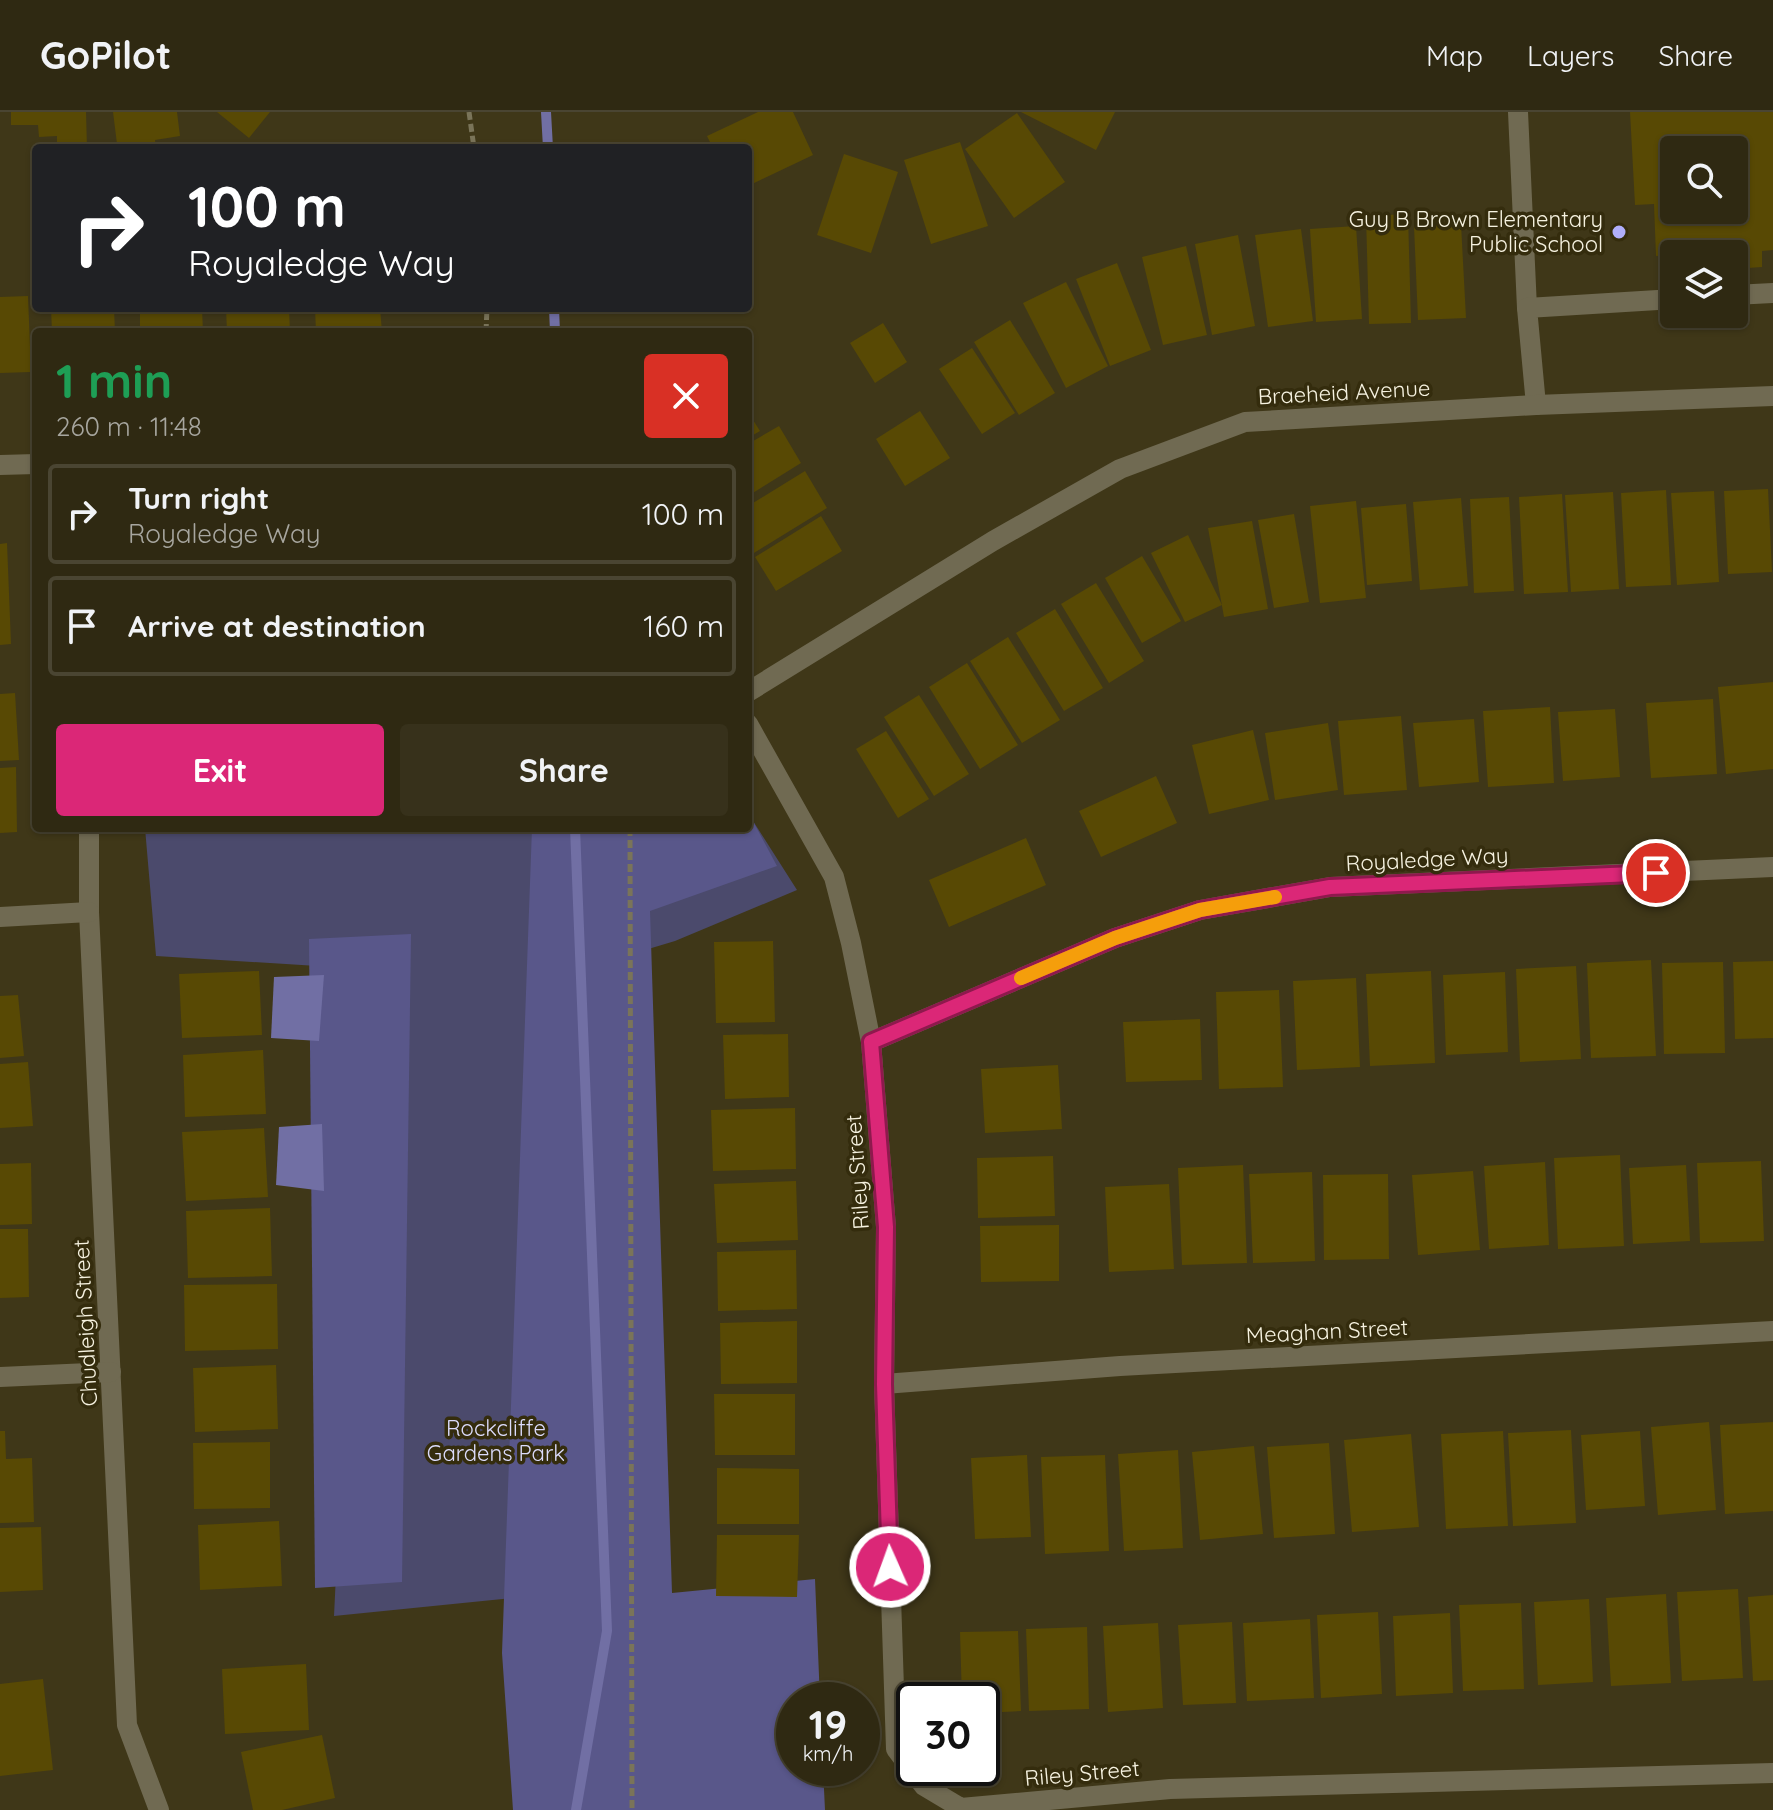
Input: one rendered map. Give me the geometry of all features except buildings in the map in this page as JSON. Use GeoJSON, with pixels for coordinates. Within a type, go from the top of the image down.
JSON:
{"type":"FeatureCollection","features":[{"type":"Feature","properties":{"kind":"street"},"geometry":{"type":"LineString","coordinates":[[1518,112],[1527,308],[1536,405]]}},
{"type":"Feature","properties":{"kind":"street"},"geometry":{"type":"LineString","coordinates":[[1748,294],[1773,293]]}},
{"type":"Feature","properties":{"kind":"street"},"geometry":{"type":"LineString","coordinates":[[1527,308],[1660,300]]}},
{"type":"Feature","properties":{"kind":"street","name":"Braeheid Avenue"},"geometry":{"type":"LineString","coordinates":[[752,690],[993,541],[1120,469],[1245,422],[1536,405],[1773,396]]}},
{"type":"Feature","properties":{"kind":"street"},"geometry":{"type":"LineString","coordinates":[[0,465],[32,464]]}},
{"type":"Feature","properties":{"kind":"street","name":"Riley Street"},"geometry":{"type":"LineString","coordinates":[[752,731],[834,877],[871,1042],[886,1227],[884,1384],[896,1749],[924,1786],[961,1808],[1170,1789],[1773,1773]]}},
{"type":"Feature","properties":{"kind":"street","name":"Chudleigh Street"},"geometry":{"type":"LineString","coordinates":[[89,832],[89,912],[127,1725],[159,1810]]}},
{"type":"Feature","properties":{"kind":"street","name":"Royaledge Way"},"geometry":{"type":"LineString","coordinates":[[871,1042],[1115,938],[1200,910],[1330,887],[1773,867]]}},
{"type":"Feature","properties":{"kind":"street"},"geometry":{"type":"LineString","coordinates":[[0,917],[89,912]]}},
{"type":"Feature","properties":{"kind":"street","name":"Meaghan Street"},"geometry":{"type":"LineString","coordinates":[[884,1384],[1136,1365],[1773,1331]]}},
{"type":"Feature","properties":{"kind":"street"},"geometry":{"type":"LineString","coordinates":[[0,1377],[111,1372]]}},
{"type":"Feature","properties":{"kind":"path"},"geometry":{"type":"LineString","coordinates":[[469,112],[473,144]]}},
{"type":"Feature","properties":{"kind":"path"},"geometry":{"type":"LineString","coordinates":[[630,832],[632,1810]]}},
{"type":"Feature","properties":{"kind":"green space","name":"Rockcliffe Gardens Park"},"geometry":{"type":"Polygon","coordinates":[[[752,819],[797,890],[675,941],[645,950],[652,1584],[334,1616],[365,969],[156,956],[145,832],[752,832],[752,819]]]}},
{"type":"Feature","properties":{"kind":"shaded area"},"geometry":{"type":"Polygon","coordinates":[[[752,819],[777,866],[650,911],[672,1593],[815,1579],[819,1682],[776,1682],[776,1786],[824,1786],[825,1810],[513,1810],[502,1653],[532,832],[752,832],[752,819]]]}},
{"type":"Feature","properties":{"kind":"shaded area"},"geometry":{"type":"Polygon","coordinates":[[[411,934],[402,1582],[315,1588],[309,939],[411,934]]]}},
{"type":"Feature","properties":{"kind":"shaded area"},"geometry":{"type":"Polygon","coordinates":[[[324,975],[319,1041],[271,1038],[274,977],[324,975]]]}},
{"type":"Feature","properties":{"kind":"shaded area"},"geometry":{"type":"Polygon","coordinates":[[[322,1124],[324,1191],[276,1185],[279,1127],[322,1124]]]}},
{"type":"Feature","properties":{"kind":"waterway"},"geometry":{"type":"LineString","coordinates":[[546,112],[548,144]]}},
{"type":"Feature","properties":{"kind":"waterway"},"geometry":{"type":"LineString","coordinates":[[554,312],[555,328]]}},
{"type":"Feature","properties":{"kind":"waterway"},"geometry":{"type":"LineString","coordinates":[[575,832],[607,1631],[576,1810]]}},
{"type":"Feature","properties":{"kind":"slow traffic"},"geometry":{"type":"LineString","coordinates":[[1021,978],[1115,938],[1200,910],[1275,897]]}},
{"type":"Feature","properties":{"kind":"place","name":"Guy B Brown Elementary Public School"},"geometry":{"type":"Point","coordinates":[1619,232]}},
{"type":"Feature","properties":{"kind":"route"},"geometry":{"type":"LineString","coordinates":[[890,1567],[884,1384],[886,1227],[871,1042],[1115,938],[1200,910],[1330,887],[1656,873]]}}]}
